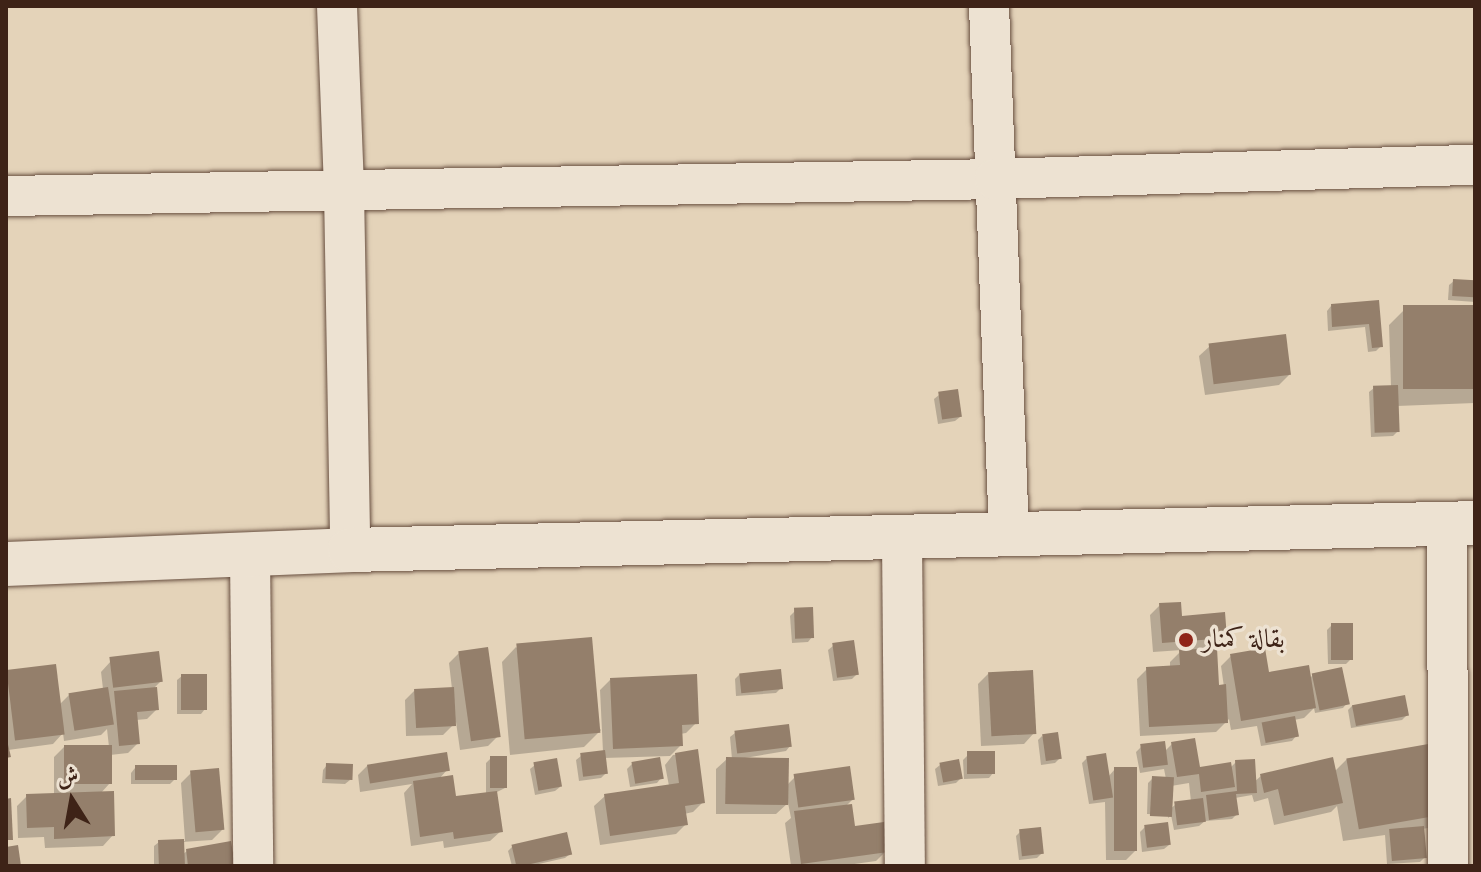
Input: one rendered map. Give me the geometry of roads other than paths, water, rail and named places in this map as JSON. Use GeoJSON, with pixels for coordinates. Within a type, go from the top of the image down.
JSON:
{"type":"FeatureCollection","features":[{"type":"Feature","properties":{"kind":"street"},"geometry":{"type":"LineString","coordinates":[[337,6],[344,190],[350,550]]}},
{"type":"Feature","properties":{"kind":"street"},"geometry":{"type":"LineString","coordinates":[[989,6],[1009,535]]}},
{"type":"Feature","properties":{"kind":"street"},"geometry":{"type":"LineString","coordinates":[[6,196],[995,179],[1475,165]]}},
{"type":"Feature","properties":{"kind":"street"},"geometry":{"type":"LineString","coordinates":[[6,564],[350,550],[1461,524],[1448,866]]}},
{"type":"Feature","properties":{"kind":"street"},"geometry":{"type":"LineString","coordinates":[[902,538],[905,866]]}},
{"type":"Feature","properties":{"kind":"street"},"geometry":{"type":"LineString","coordinates":[[250,556],[253,866]]}},
{"type":"Feature","properties":{"kind":"place","name":"بقالة كمنار"},"geometry":{"type":"Point","coordinates":[1186,640]}}]}
